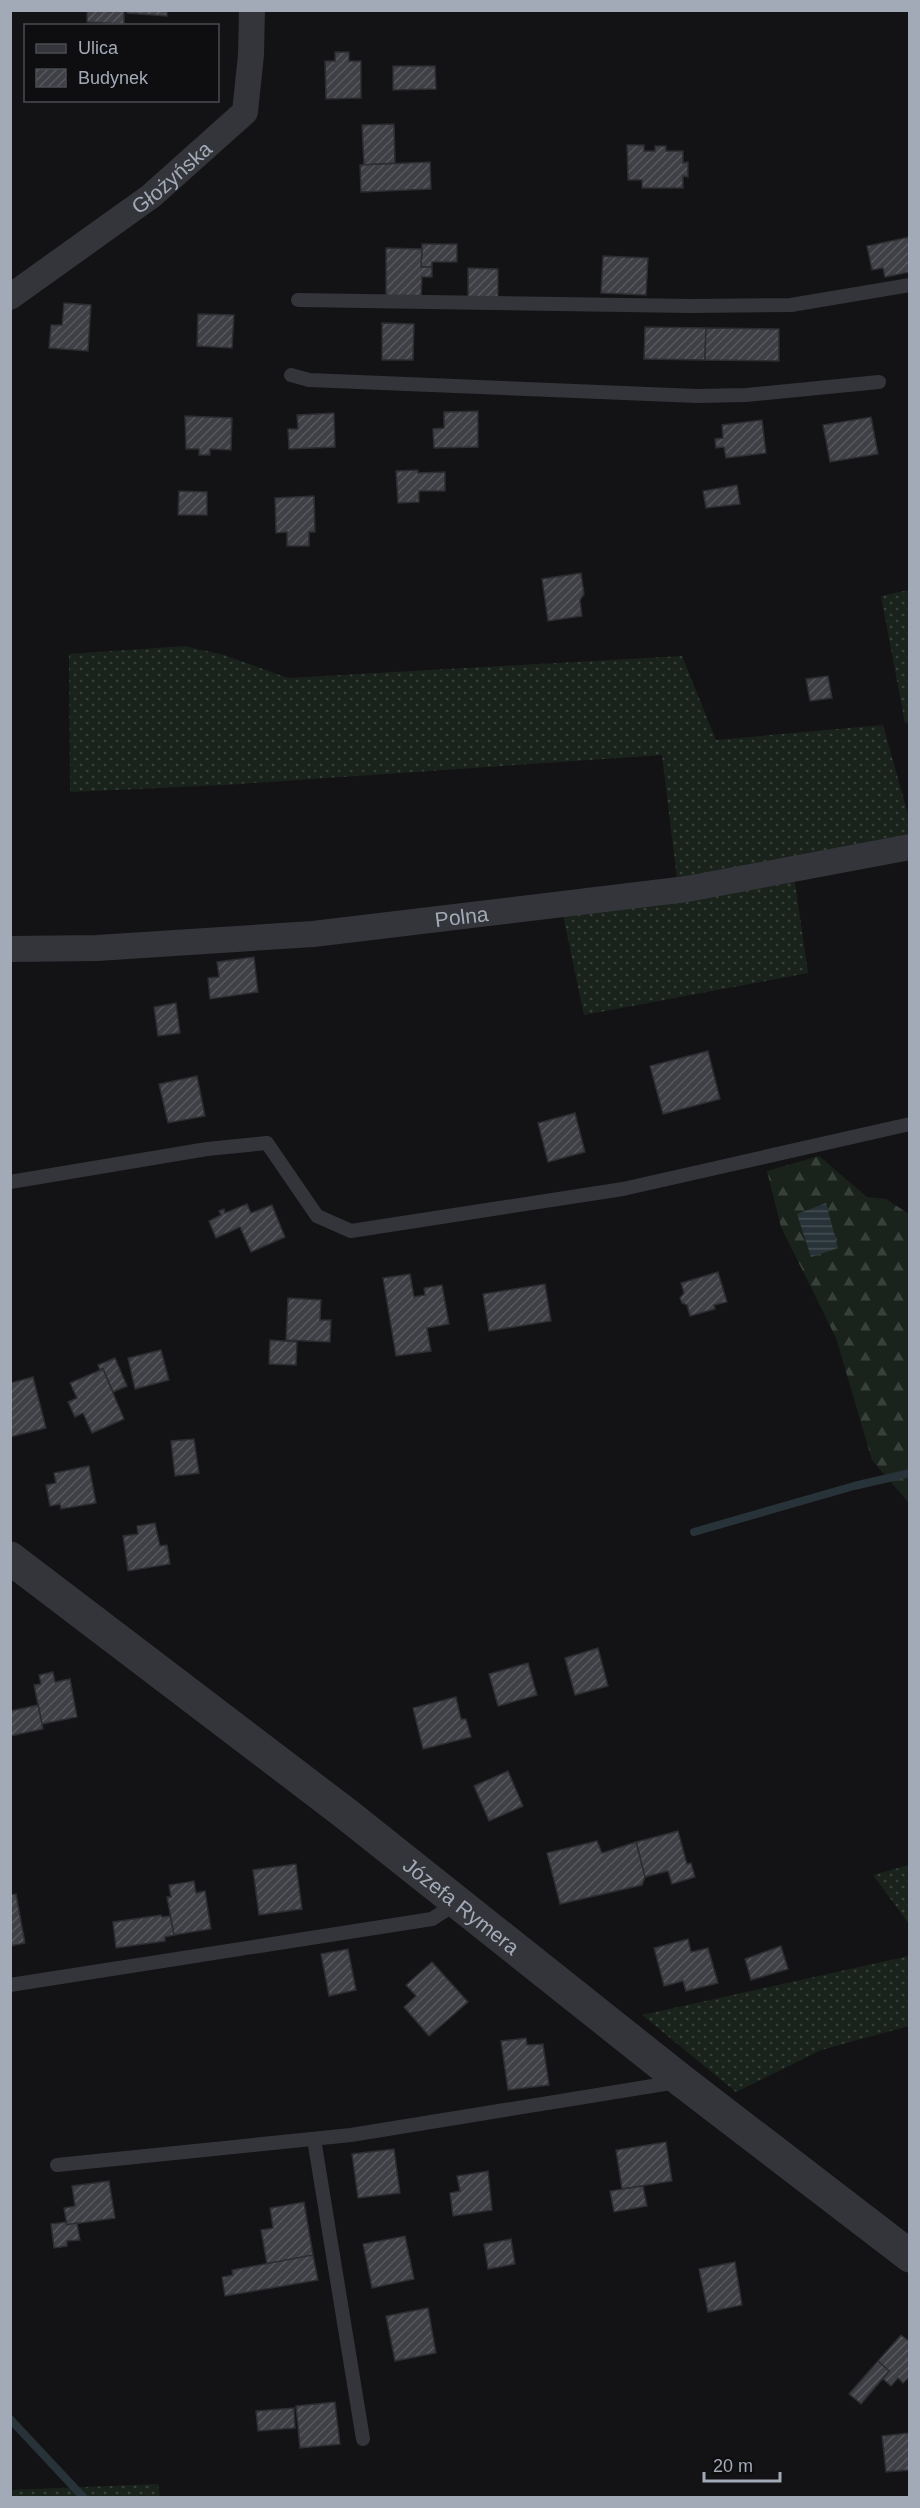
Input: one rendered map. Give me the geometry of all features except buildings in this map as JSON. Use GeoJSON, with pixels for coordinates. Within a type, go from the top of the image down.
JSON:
{"type":"FeatureCollection","features":[{"type":"Feature","properties":{"kind":"street","name":"Głożyńska"},"geometry":{"type":"LineString","coordinates":[[10,297],[151,196],[245,112],[251,56],[252,10]]}},
{"type":"Feature","properties":{"kind":"street","name":"Polna"},"geometry":{"type":"LineString","coordinates":[[10,949],[97,948],[313,934],[687,889],[909,846]]}},
{"type":"Feature","properties":{"kind":"street","name":"Józefa Rymera"},"geometry":{"type":"LineString","coordinates":[[10,1558],[335,1806],[682,2081],[909,2256]]}},
{"type":"Feature","properties":{"kind":"lane"},"geometry":{"type":"LineString","coordinates":[[298,300],[690,306],[791,305],[909,285]]}},
{"type":"Feature","properties":{"kind":"lane"},"geometry":{"type":"LineString","coordinates":[[291,375],[309,380],[697,396],[746,395],[879,382]]}},
{"type":"Feature","properties":{"kind":"lane"},"geometry":{"type":"LineString","coordinates":[[10,1182],[207,1149],[267,1143],[317,1216],[351,1232],[623,1190],[909,1124]]}},
{"type":"Feature","properties":{"kind":"lane"},"geometry":{"type":"LineString","coordinates":[[10,1985],[432,1919],[457,1903]]}},
{"type":"Feature","properties":{"kind":"lane"},"geometry":{"type":"LineString","coordinates":[[57,2165],[351,2135],[682,2081]]}},
{"type":"Feature","properties":{"kind":"lane"},"geometry":{"type":"LineString","coordinates":[[314,2139],[363,2439]]}},
{"type":"Feature","properties":{"kind":"green space"},"geometry":{"type":"Polygon","coordinates":[[[909,590],[910,722],[905,723],[881,596],[909,590]]]}},
{"type":"Feature","properties":{"kind":"green space"},"geometry":{"type":"Polygon","coordinates":[[[185,646],[224,655],[288,678],[682,656],[716,740],[883,725],[909,818],[909,840],[677,879],[662,755],[225,785],[70,792],[69,654],[185,646]]]}},
{"type":"Feature","properties":{"kind":"green space"},"geometry":{"type":"Polygon","coordinates":[[[794,876],[808,973],[584,1015],[563,915],[794,876]]]}},
{"type":"Feature","properties":{"kind":"green space"},"geometry":{"type":"Polygon","coordinates":[[[819,1156],[867,1197],[886,1199],[909,1214],[909,1503],[872,1460],[836,1338],[781,1227],[767,1171],[819,1156]]]}},
{"type":"Feature","properties":{"kind":"green space"},"geometry":{"type":"Polygon","coordinates":[[[910,1865],[909,1924],[873,1875],[910,1865]]]}},
{"type":"Feature","properties":{"kind":"green space"},"geometry":{"type":"Polygon","coordinates":[[[909,1956],[909,2026],[821,2050],[736,2092],[642,2015],[909,1956]]]}},
{"type":"Feature","properties":{"kind":"green space"},"geometry":{"type":"Polygon","coordinates":[[[158,2484],[160,2497],[11,2497],[11,2490],[158,2484]]]}},
{"type":"Feature","properties":{"kind":"shaded area"},"geometry":{"type":"Polygon","coordinates":[[[826,1203],[838,1248],[811,1257],[797,1214],[826,1203]]]}},
{"type":"Feature","properties":{"kind":"waterway"},"geometry":{"type":"LineString","coordinates":[[694,1532],[854,1486],[910,1473]]}},
{"type":"Feature","properties":{"kind":"waterway"},"geometry":{"type":"LineString","coordinates":[[10,2419],[84,2498]]}}]}
